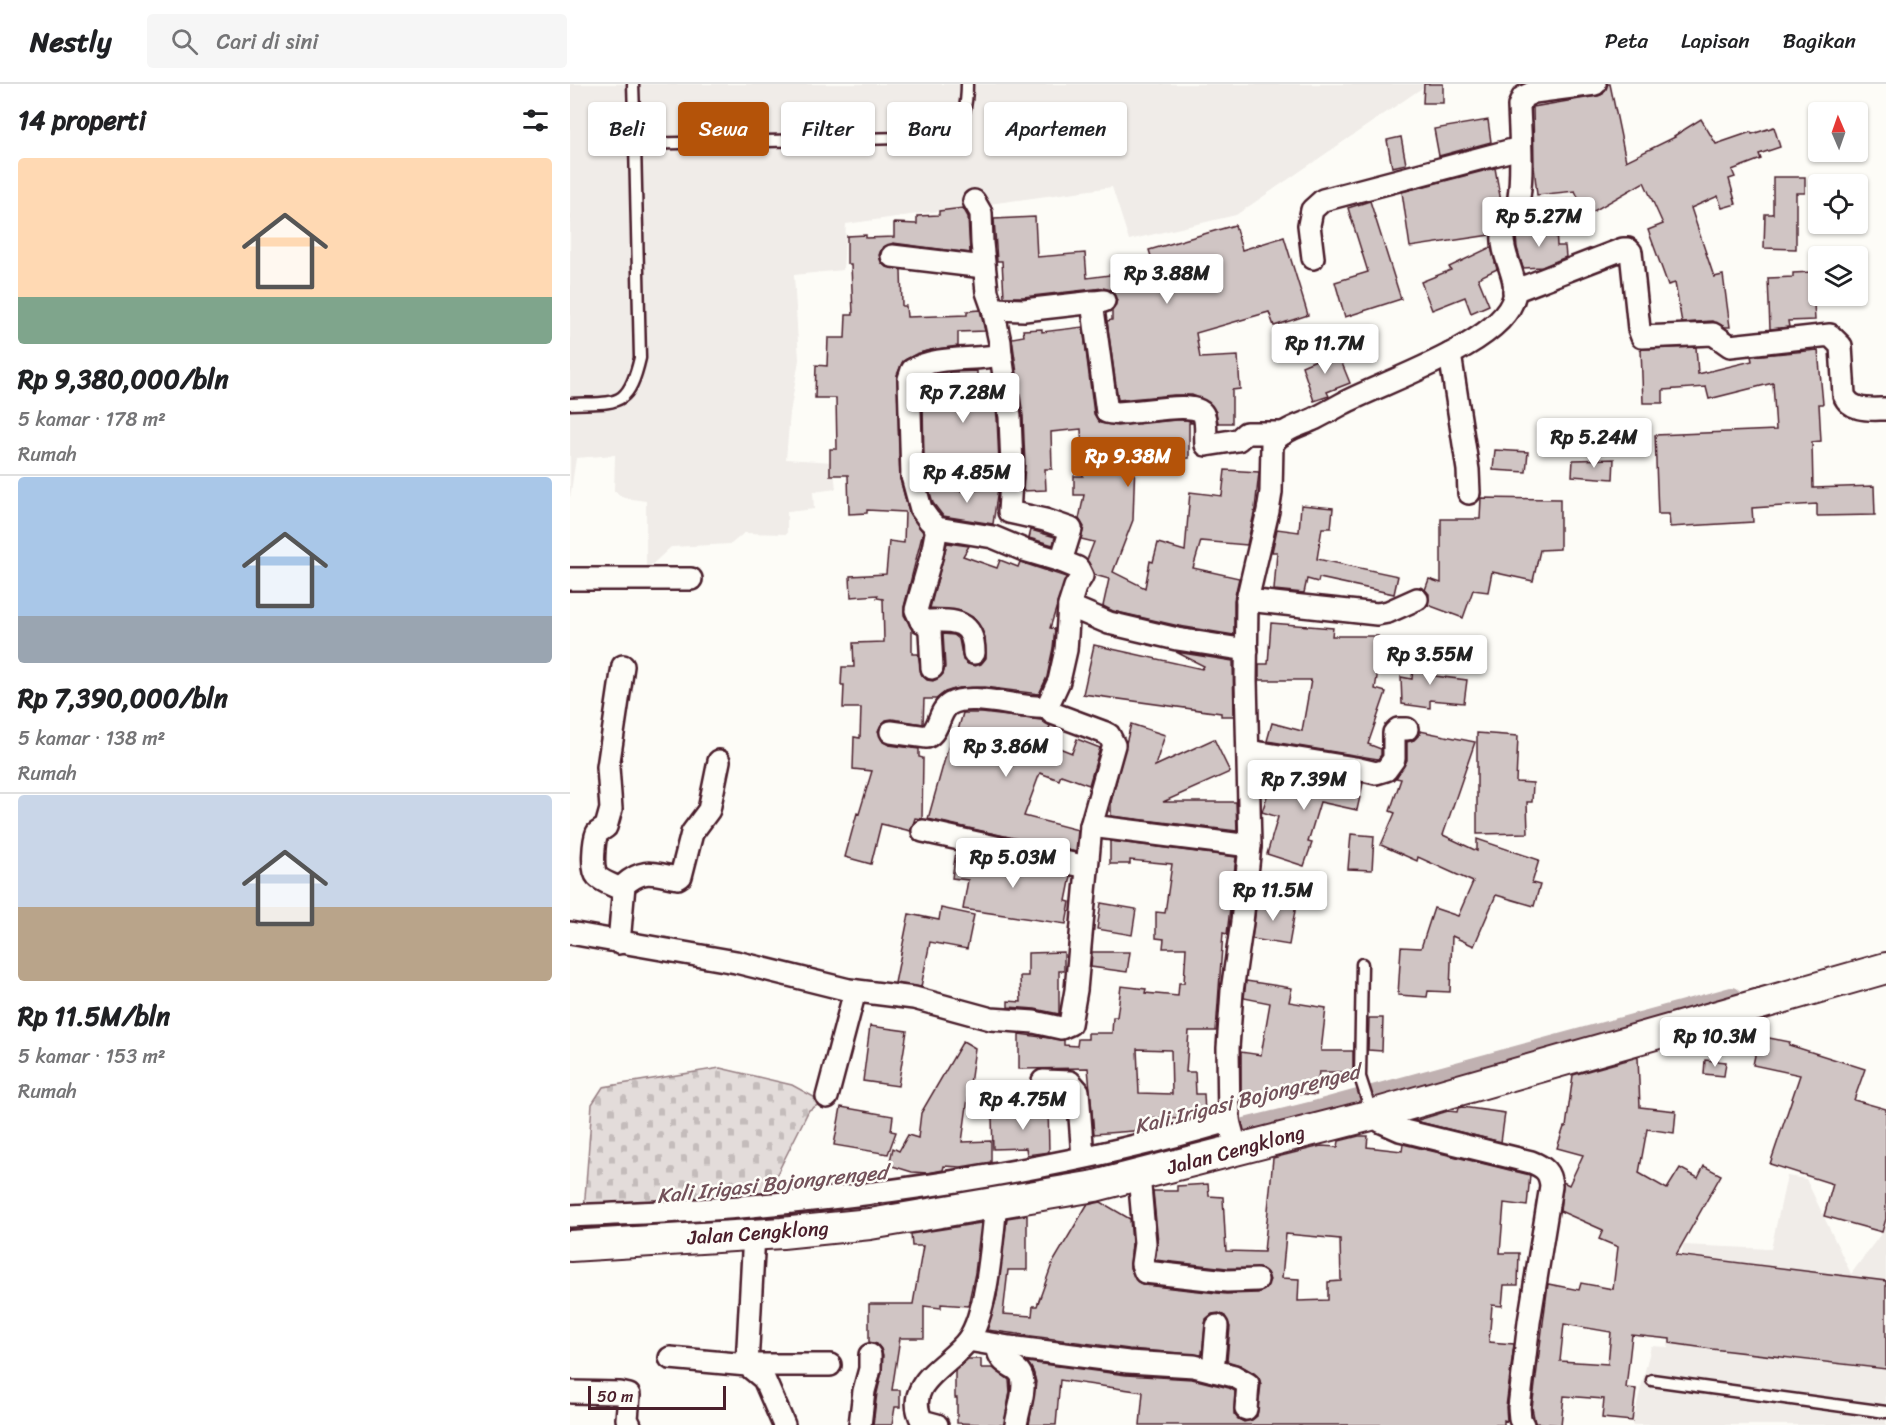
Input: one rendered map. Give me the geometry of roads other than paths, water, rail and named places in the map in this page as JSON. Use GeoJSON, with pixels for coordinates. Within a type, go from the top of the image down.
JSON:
{"type":"FeatureCollection","features":[{"type":"Feature","properties":{"kind":"main road","name":"Jalan Cengklong"},"geometry":{"type":"LineString","coordinates":[[570,1246],[754,1234],[868,1208],[959,1194],[996,1204],[1091,1168],[1139,1175],[1233,1136],[1372,1109],[1886,968]]}},
{"type":"Feature","properties":{"kind":"street"},"geometry":{"type":"LineString","coordinates":[[959,1194],[1091,1168],[1176,1136],[1233,1136],[1228,1048],[1232,991],[1250,846],[1246,680],[1247,600],[1268,511],[1271,492],[1272,444],[1276,438],[1299,424],[1313,420],[1352,398],[1450,354],[1482,334],[1502,317],[1511,305],[1514,291],[1514,278],[1503,237],[1519,198],[1519,106],[1523,97],[1539,90],[1595,84]]}},
{"type":"Feature","properties":{"kind":"street"},"geometry":{"type":"LineString","coordinates":[[1313,258],[1310,225],[1312,210],[1323,200],[1520,148]]}},
{"type":"Feature","properties":{"kind":"street"},"geometry":{"type":"LineString","coordinates":[[974,201],[981,213],[987,292],[1000,342],[1010,417],[1012,466],[1009,512],[1045,520],[1071,529],[1060,561]]}},
{"type":"Feature","properties":{"kind":"street"},"geometry":{"type":"LineString","coordinates":[[1514,291],[1628,249],[1631,252],[1642,337],[1713,334],[1731,346],[1830,335],[1841,346],[1844,395],[1847,402],[1855,407],[1866,409],[1886,409]]}},
{"type":"Feature","properties":{"kind":"street"},"geometry":{"type":"LineString","coordinates":[[892,256],[984,267]]}},
{"type":"Feature","properties":{"kind":"street"},"geometry":{"type":"LineString","coordinates":[[993,309],[1024,310],[1098,302],[1107,412],[1120,414],[1180,407],[1200,411],[1204,414],[1206,445],[1238,440],[1246,433],[1284,433]]}},
{"type":"Feature","properties":{"kind":"street"},"geometry":{"type":"LineString","coordinates":[[1450,354],[1468,470],[1468,493]]}},
{"type":"Feature","properties":{"kind":"street"},"geometry":{"type":"LineString","coordinates":[[1000,355],[932,362],[912,370],[909,379],[912,476],[921,509],[937,528],[993,537],[1080,570],[1082,576],[1075,587],[1070,606],[1066,650],[1059,681],[1047,708]]}},
{"type":"Feature","properties":{"kind":"street"},"geometry":{"type":"LineString","coordinates":[[912,476],[964,478],[1007,474],[1011,471],[1012,466]]}},
{"type":"Feature","properties":{"kind":"street"},"geometry":{"type":"LineString","coordinates":[[932,668],[930,631],[927,624],[921,621],[916,610],[937,528]]}},
{"type":"Feature","properties":{"kind":"street"},"geometry":{"type":"LineString","coordinates":[[570,579],[691,579]]}},
{"type":"Feature","properties":{"kind":"street"},"geometry":{"type":"LineString","coordinates":[[1247,600],[1377,614],[1388,612],[1417,599]]}},
{"type":"Feature","properties":{"kind":"street"},"geometry":{"type":"LineString","coordinates":[[1070,606],[1108,623],[1177,639],[1247,650]]}},
{"type":"Feature","properties":{"kind":"street"},"geometry":{"type":"LineString","coordinates":[[921,621],[951,621],[964,625],[971,633],[974,653]]}},
{"type":"Feature","properties":{"kind":"street"},"geometry":{"type":"LineString","coordinates":[[623,666],[608,767],[612,809],[606,827],[597,833],[594,847],[594,873],[597,877],[623,890]]}},
{"type":"Feature","properties":{"kind":"street"},"geometry":{"type":"LineString","coordinates":[[570,933],[736,962],[855,991],[914,998],[991,1019],[1034,1022],[1061,1028],[1070,1024],[1076,990],[1091,826],[1114,745],[1108,735],[1052,713],[1047,708],[979,700],[955,701],[947,705],[933,735],[927,737],[891,732]]}},
{"type":"Feature","properties":{"kind":"street"},"geometry":{"type":"LineString","coordinates":[[1248,752],[1376,773],[1386,770],[1394,759],[1394,733],[1397,730],[1407,729]]}},
{"type":"Feature","properties":{"kind":"street"},"geometry":{"type":"LineString","coordinates":[[619,943],[624,885],[633,876],[643,872],[678,878],[681,876],[692,833],[709,810],[719,761]]}},
{"type":"Feature","properties":{"kind":"street"},"geometry":{"type":"LineString","coordinates":[[1091,826],[1250,846]]}},
{"type":"Feature","properties":{"kind":"street"},"geometry":{"type":"LineString","coordinates":[[923,831],[1086,867]]}},
{"type":"Feature","properties":{"kind":"street"},"geometry":{"type":"LineString","coordinates":[[827,1097],[855,991]]}},
{"type":"Feature","properties":{"kind":"street"},"geometry":{"type":"LineString","coordinates":[[1043,1081],[1071,1082],[1078,1091],[1091,1168]]}},
{"type":"Feature","properties":{"kind":"street"},"geometry":{"type":"LineString","coordinates":[[1372,1109],[1382,1122],[1400,1130],[1531,1162],[1544,1168],[1550,1175],[1551,1186],[1529,1322],[1519,1408],[1523,1425]]}},
{"type":"Feature","properties":{"kind":"street"},"geometry":{"type":"LineString","coordinates":[[1139,1175],[1145,1244],[1142,1264],[1145,1272],[1227,1281],[1257,1280]]}},
{"type":"Feature","properties":{"kind":"street"},"geometry":{"type":"LineString","coordinates":[[937,1425],[922,1421],[916,1409],[918,1390],[968,1340],[977,1319],[989,1270],[996,1204]]}},
{"type":"Feature","properties":{"kind":"street"},"geometry":{"type":"LineString","coordinates":[[570,1216],[751,1207],[868,1208]]}},
{"type":"Feature","properties":{"kind":"street"},"geometry":{"type":"LineString","coordinates":[[747,1365],[754,1234]]}},
{"type":"Feature","properties":{"kind":"street"},"geometry":{"type":"LineString","coordinates":[[1213,1371],[1217,1326]]}},
{"type":"Feature","properties":{"kind":"street"},"geometry":{"type":"LineString","coordinates":[[968,1340],[1128,1362],[1194,1366],[1234,1376],[1248,1384],[1246,1409]]}},
{"type":"Feature","properties":{"kind":"street"},"geometry":{"type":"LineString","coordinates":[[997,1345],[999,1356],[1007,1365],[1017,1369],[1022,1379],[1016,1425]]}},
{"type":"Feature","properties":{"kind":"street"},"geometry":{"type":"LineString","coordinates":[[860,1425],[864,1391],[870,1369],[870,1355]]}},
{"type":"Feature","properties":{"kind":"street"},"geometry":{"type":"LineString","coordinates":[[670,1358],[747,1365],[830,1365]]}},
{"type":"Feature","properties":{"kind":"street"},"geometry":{"type":"LineString","coordinates":[[747,1365],[764,1379],[779,1423]]}},
{"type":"Feature","properties":{"kind":"street"},"geometry":{"type":"LineString","coordinates":[[571,1392],[629,1395],[627,1419],[630,1425]]}},
{"type":"Feature","properties":{"kind":"lane"},"geometry":{"type":"LineString","coordinates":[[633,84],[634,102]]}},
{"type":"Feature","properties":{"kind":"lane"},"geometry":{"type":"LineString","coordinates":[[666,143],[949,137],[966,110],[967,84]]}},
{"type":"Feature","properties":{"kind":"lane"},"geometry":{"type":"LineString","coordinates":[[570,404],[614,402],[626,396],[637,371],[640,358],[635,156]]}},
{"type":"Feature","properties":{"kind":"lane"},"geometry":{"type":"LineString","coordinates":[[1362,964],[1361,1083],[1372,1109]]}},
{"type":"Feature","properties":{"kind":"lane"},"geometry":{"type":"LineString","coordinates":[[1652,1380],[1886,1412]]}},
{"type":"Feature","properties":{"kind":"waterway","name":"Kali Irigasi Bojongrenged"},"geometry":{"type":"LineString","coordinates":[[1172,1146],[1318,1110],[1732,997]]}},
{"type":"Feature","properties":{"kind":"waterway","name":"Kali Irigasi Bojongrenged"},"geometry":{"type":"LineString","coordinates":[[570,1229],[675,1220]]}}]}
